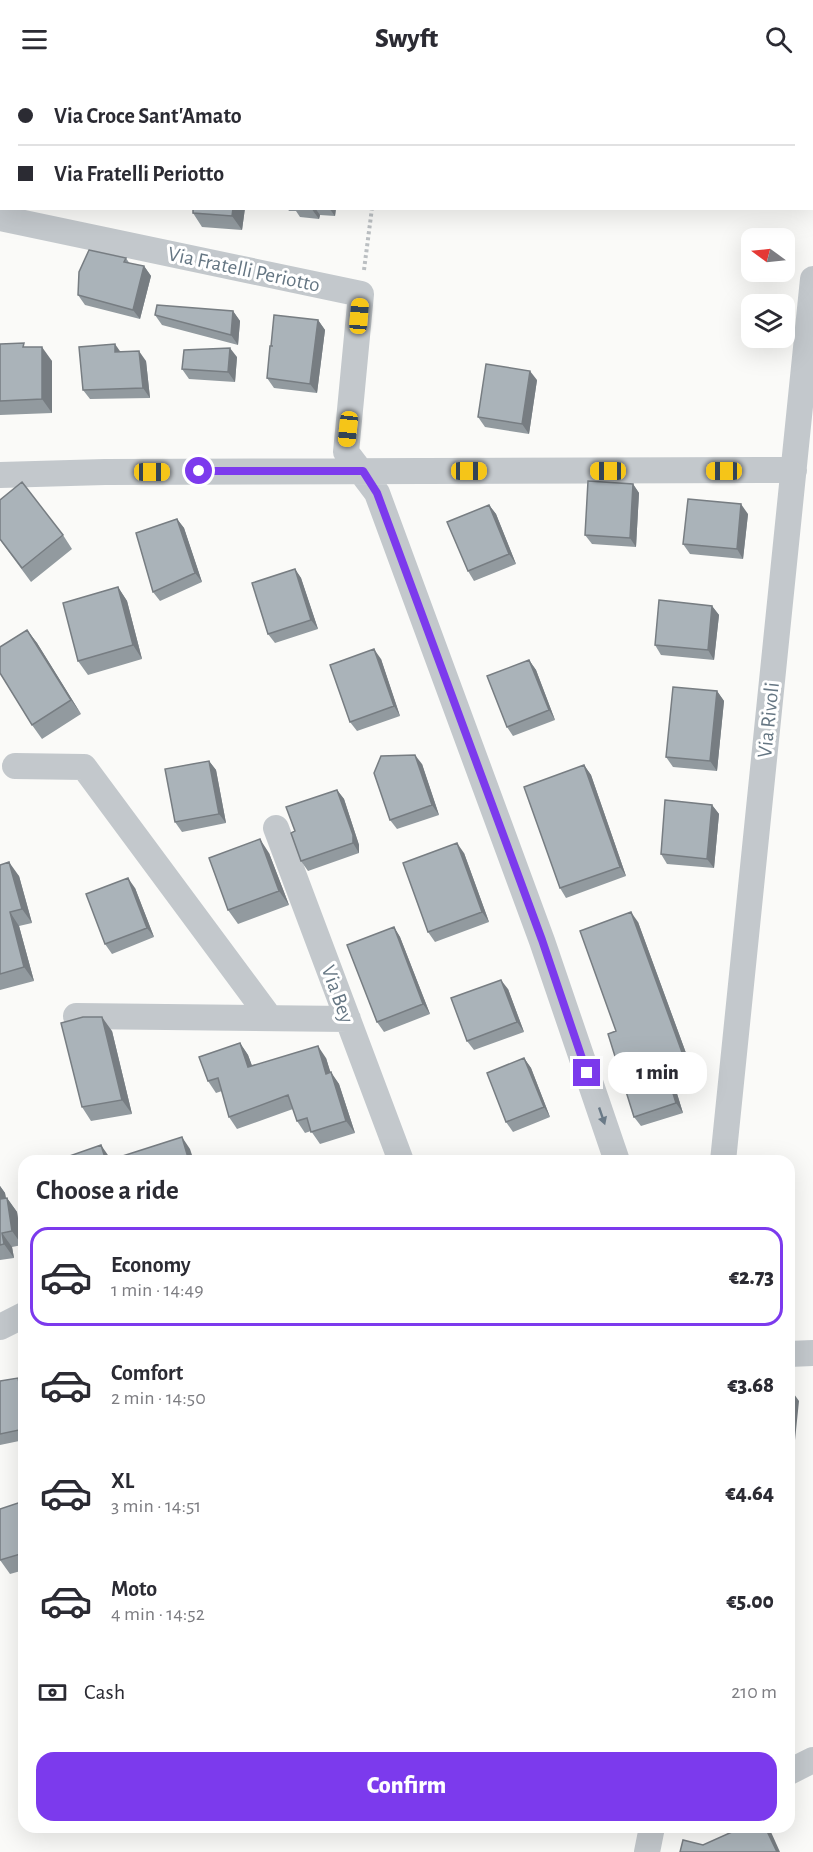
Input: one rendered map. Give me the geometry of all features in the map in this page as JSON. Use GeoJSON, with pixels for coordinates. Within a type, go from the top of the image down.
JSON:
{"type":"FeatureCollection","features":[{"type":"Feature","properties":{"kind":"street","name":"Via Fratelli Periotto"},"geometry":{"type":"LineString","coordinates":[[0,218],[361,294],[346,452],[363,471],[377,493],[542,940],[615,1155]]}},
{"type":"Feature","properties":{"kind":"street","name":"Via Rivoli"},"geometry":{"type":"LineString","coordinates":[[724,1155],[813,279]]}},
{"type":"Feature","properties":{"kind":"street"},"geometry":{"type":"LineString","coordinates":[[0,476],[117,472],[794,470]]}},
{"type":"Feature","properties":{"kind":"street"},"geometry":{"type":"LineString","coordinates":[[15,766],[84,767],[270,1018]]}},
{"type":"Feature","properties":{"kind":"street","name":"Via Bey"},"geometry":{"type":"LineString","coordinates":[[276,828],[399,1155]]}},
{"type":"Feature","properties":{"kind":"street"},"geometry":{"type":"LineString","coordinates":[[76,1016],[348,1019]]}},
{"type":"Feature","properties":{"kind":"street"},"geometry":{"type":"LineString","coordinates":[[0,1327],[18,1318]]}},
{"type":"Feature","properties":{"kind":"street"},"geometry":{"type":"LineString","coordinates":[[795,1354],[813,1353]]}},
{"type":"Feature","properties":{"kind":"street"},"geometry":{"type":"LineString","coordinates":[[795,1769],[813,1760]]}},
{"type":"Feature","properties":{"kind":"street"},"geometry":{"type":"LineString","coordinates":[[647,1852],[651,1833]]}},
{"type":"Feature","properties":{"kind":"building"},"geometry":{"type":"Polygon","coordinates":[[[193,210],[233,210],[232,216],[193,213],[193,210]]]}},
{"type":"Feature","properties":{"kind":"building"},"geometry":{"type":"Polygon","coordinates":[[[89,250],[126,258],[124,262],[144,266],[133,310],[78,295],[79,272],[89,250]]]}},
{"type":"Feature","properties":{"kind":"building"},"geometry":{"type":"Polygon","coordinates":[[[157,305],[233,311],[231,335],[155,315],[157,305]]]}},
{"type":"Feature","properties":{"kind":"building"},"geometry":{"type":"Polygon","coordinates":[[[274,315],[318,320],[310,384],[267,378],[274,315]]]}},
{"type":"Feature","properties":{"kind":"building"},"geometry":{"type":"Polygon","coordinates":[[[24,343],[23,347],[42,347],[42,399],[0,401],[0,344],[24,343]]]}},
{"type":"Feature","properties":{"kind":"building"},"geometry":{"type":"Polygon","coordinates":[[[115,344],[115,352],[139,351],[143,388],[83,390],[79,347],[115,344]]]}},
{"type":"Feature","properties":{"kind":"building"},"geometry":{"type":"Polygon","coordinates":[[[230,348],[228,372],[182,369],[184,350],[230,348]]]}},
{"type":"Feature","properties":{"kind":"building"},"geometry":{"type":"Polygon","coordinates":[[[486,364],[530,371],[522,424],[478,417],[486,364]]]}},
{"type":"Feature","properties":{"kind":"building"},"geometry":{"type":"Polygon","coordinates":[[[588,481],[633,484],[630,538],[585,535],[588,481]]]}},
{"type":"Feature","properties":{"kind":"building"},"geometry":{"type":"Polygon","coordinates":[[[22,482],[63,535],[22,568],[0,539],[0,500],[22,482]]]}},
{"type":"Feature","properties":{"kind":"building"},"geometry":{"type":"Polygon","coordinates":[[[688,499],[741,504],[737,549],[683,544],[688,499]]]}},
{"type":"Feature","properties":{"kind":"building"},"geometry":{"type":"Polygon","coordinates":[[[489,505],[509,554],[468,571],[447,522],[489,505]]]}},
{"type":"Feature","properties":{"kind":"building"},"geometry":{"type":"Polygon","coordinates":[[[177,519],[195,573],[153,592],[136,533],[177,519]]]}},
{"type":"Feature","properties":{"kind":"building"},"geometry":{"type":"Polygon","coordinates":[[[295,569],[311,620],[268,634],[252,583],[295,569]]]}},
{"type":"Feature","properties":{"kind":"building"},"geometry":{"type":"Polygon","coordinates":[[[118,587],[133,645],[78,661],[63,603],[118,587]]]}},
{"type":"Feature","properties":{"kind":"building"},"geometry":{"type":"Polygon","coordinates":[[[659,600],[712,606],[708,650],[655,645],[659,600]]]}},
{"type":"Feature","properties":{"kind":"building"},"geometry":{"type":"Polygon","coordinates":[[[27,630],[71,700],[32,725],[0,673],[0,647],[27,630]]]}},
{"type":"Feature","properties":{"kind":"building"},"geometry":{"type":"Polygon","coordinates":[[[374,649],[394,706],[350,722],[330,665],[374,649]]]}},
{"type":"Feature","properties":{"kind":"building"},"geometry":{"type":"Polygon","coordinates":[[[529,660],[549,710],[507,727],[487,676],[529,660]]]}},
{"type":"Feature","properties":{"kind":"building"},"geometry":{"type":"Polygon","coordinates":[[[673,687],[717,691],[710,761],[666,757],[673,687]]]}},
{"type":"Feature","properties":{"kind":"building"},"geometry":{"type":"Polygon","coordinates":[[[415,755],[432,805],[390,820],[374,773],[381,756],[415,755]]]}},
{"type":"Feature","properties":{"kind":"building"},"geometry":{"type":"Polygon","coordinates":[[[209,761],[219,814],[175,822],[165,769],[209,761]]]}},
{"type":"Feature","properties":{"kind":"building"},"geometry":{"type":"Polygon","coordinates":[[[584,765],[620,867],[560,888],[524,787],[584,765]]]}},
{"type":"Feature","properties":{"kind":"building"},"geometry":{"type":"Polygon","coordinates":[[[337,790],[353,835],[353,843],[301,861],[291,833],[295,831],[286,807],[337,790]]]}},
{"type":"Feature","properties":{"kind":"building"},"geometry":{"type":"Polygon","coordinates":[[[665,800],[712,805],[707,859],[661,854],[665,800]]]}},
{"type":"Feature","properties":{"kind":"building"},"geometry":{"type":"Polygon","coordinates":[[[260,839],[279,891],[228,910],[209,858],[260,839]]]}},
{"type":"Feature","properties":{"kind":"building"},"geometry":{"type":"Polygon","coordinates":[[[457,843],[482,912],[428,932],[403,863],[457,843]]]}},
{"type":"Feature","properties":{"kind":"building"},"geometry":{"type":"Polygon","coordinates":[[[9,862],[22,909],[10,912],[24,967],[0,974],[0,865],[9,862]]]}},
{"type":"Feature","properties":{"kind":"building"},"geometry":{"type":"Polygon","coordinates":[[[128,878],[147,928],[105,944],[86,894],[128,878]]]}},
{"type":"Feature","properties":{"kind":"building"},"geometry":{"type":"Polygon","coordinates":[[[631,912],[683,1055],[663,1061],[676,1103],[634,1117],[608,1034],[616,1031],[580,931],[631,912]]]}},
{"type":"Feature","properties":{"kind":"building"},"geometry":{"type":"Polygon","coordinates":[[[394,927],[423,1004],[377,1022],[347,945],[394,927]]]}},
{"type":"Feature","properties":{"kind":"building"},"geometry":{"type":"Polygon","coordinates":[[[501,980],[517,1022],[467,1041],[451,998],[501,980]]]}},
{"type":"Feature","properties":{"kind":"building"},"geometry":{"type":"Polygon","coordinates":[[[83,1017],[102,1017],[122,1100],[82,1107],[61,1023],[83,1017]]]}},
{"type":"Feature","properties":{"kind":"building"},"geometry":{"type":"Polygon","coordinates":[[[240,1043],[248,1067],[318,1046],[326,1074],[331,1072],[346,1121],[311,1132],[307,1118],[297,1121],[288,1095],[229,1117],[218,1078],[208,1081],[199,1057],[240,1043]]]}},
{"type":"Feature","properties":{"kind":"building"},"geometry":{"type":"Polygon","coordinates":[[[524,1058],[544,1107],[506,1122],[487,1073],[524,1058]]]}},
{"type":"Feature","properties":{"kind":"building"},"geometry":{"type":"Polygon","coordinates":[[[182,1137],[187,1155],[126,1155],[182,1137]]]}},
{"type":"Feature","properties":{"kind":"building"},"geometry":{"type":"Polygon","coordinates":[[[101,1145],[104,1155],[72,1155],[101,1145]]]}},
{"type":"Feature","properties":{"kind":"building"},"geometry":{"type":"Polygon","coordinates":[[[7,1198],[12,1231],[2,1233],[4,1244],[0,1245],[0,1199],[7,1198]]]}},
{"type":"Feature","properties":{"kind":"building"},"geometry":{"type":"Polygon","coordinates":[[[18,1378],[18,1430],[0,1434],[0,1381],[18,1378]]]}},
{"type":"Feature","properties":{"kind":"building"},"geometry":{"type":"Polygon","coordinates":[[[18,1503],[18,1555],[0,1560],[0,1509],[18,1503]]]}},
{"type":"Feature","properties":{"kind":"building"},"geometry":{"type":"Polygon","coordinates":[[[730,1833],[768,1833],[777,1852],[680,1852],[683,1840],[703,1845],[730,1833]]]}},
{"type":"Feature","properties":{"kind":"route"},"geometry":{"type":"LineString","coordinates":[[199,471],[363,471],[377,493],[542,940],[587,1073]]}}]}
